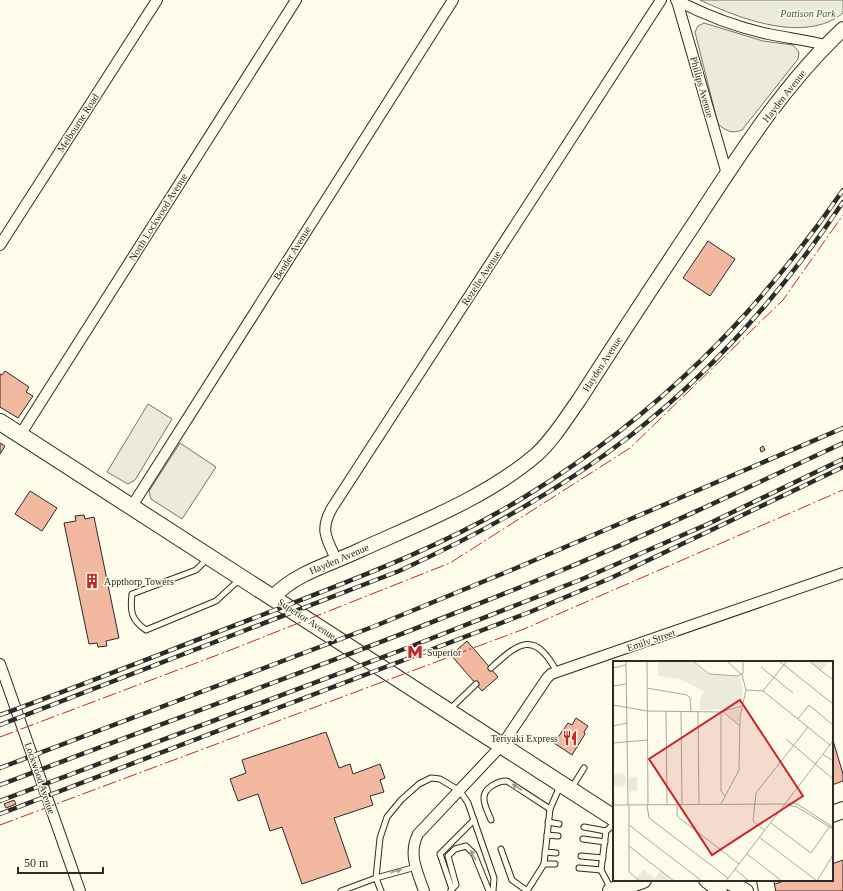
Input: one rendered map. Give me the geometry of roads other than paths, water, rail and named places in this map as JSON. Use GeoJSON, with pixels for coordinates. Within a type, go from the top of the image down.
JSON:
{"type":"FeatureCollection","features":[{"type":"Feature","properties":{"kind":"main road","name":"Superior Avenue"},"geometry":{"type":"LineString","coordinates":[[0,422],[566,787],[610,825]]}},
{"type":"Feature","properties":{"kind":"main road"},"geometry":{"type":"LineString","coordinates":[[833,814],[843,810]]}},
{"type":"Feature","properties":{"kind":"main road"},"geometry":{"type":"LineString","coordinates":[[611,891],[640,881]]}},
{"type":"Feature","properties":{"kind":"main road"},"geometry":{"type":"LineString","coordinates":[[764,881],[767,891]]}},
{"type":"Feature","properties":{"kind":"street","name":"Melbourne Road"},"geometry":{"type":"LineString","coordinates":[[0,245],[157,0]]}},
{"type":"Feature","properties":{"kind":"street","name":"North Lockwood Avenue"},"geometry":{"type":"LineString","coordinates":[[20,435],[296,0]]}},
{"type":"Feature","properties":{"kind":"street","name":"Bender Avenue"},"geometry":{"type":"LineString","coordinates":[[132,506],[453,0]]}},
{"type":"Feature","properties":{"kind":"street","name":"Rozelle Avenue"},"geometry":{"type":"LineString","coordinates":[[337,561],[326,537],[324,528],[325,520],[661,0]]}},
{"type":"Feature","properties":{"kind":"street","name":"Phillips Avenue"},"geometry":{"type":"LineString","coordinates":[[676,0],[711,17],[732,24],[769,34],[825,45]]}},
{"type":"Feature","properties":{"kind":"street","name":"Phillips Avenue"},"geometry":{"type":"LineString","coordinates":[[676,0],[726,174]]}},
{"type":"Feature","properties":{"kind":"street","name":"Hayden Avenue"},"geometry":{"type":"LineString","coordinates":[[273,597],[283,587],[302,575],[337,561],[483,492],[511,474],[537,454],[556,432],[579,400],[726,174],[776,104],[825,45],[843,29]]}},
{"type":"Feature","properties":{"kind":"street","name":"Emily Street"},"geometry":{"type":"LineString","coordinates":[[416,867],[413,853],[414,843],[424,828],[502,745],[547,678],[556,672],[843,573]]}},
{"type":"Feature","properties":{"kind":"street","name":"Lockwood Avenue"},"geometry":{"type":"LineString","coordinates":[[0,664],[80,891]]}},
{"type":"Feature","properties":{"kind":"street"},"geometry":{"type":"LineString","coordinates":[[416,867],[424,891]]}},
{"type":"Feature","properties":{"kind":"street"},"geometry":{"type":"LineString","coordinates":[[707,881],[720,891]]}},
{"type":"Feature","properties":{"kind":"street"},"geometry":{"type":"LineString","coordinates":[[728,881],[746,891]]}},
{"type":"Feature","properties":{"kind":"lane"},"geometry":{"type":"LineString","coordinates":[[210,557],[196,570],[132,594],[130,606],[135,623],[146,630],[216,601],[242,578]]}},
{"type":"Feature","properties":{"kind":"lane"},"geometry":{"type":"LineString","coordinates":[[491,668],[515,648],[533,645],[541,648],[547,654],[556,672]]}},
{"type":"Feature","properties":{"kind":"lane"},"geometry":{"type":"LineString","coordinates":[[449,711],[476,684]]}},
{"type":"Feature","properties":{"kind":"lane"},"geometry":{"type":"LineString","coordinates":[[501,849],[512,880],[527,891],[544,864],[550,809],[566,787],[584,768]]}},
{"type":"Feature","properties":{"kind":"lane"},"geometry":{"type":"LineString","coordinates":[[381,891],[376,878],[380,838],[387,817],[401,800],[419,784],[431,778],[440,779],[460,791],[468,803],[494,878],[493,891]]}},
{"type":"Feature","properties":{"kind":"lane"},"geometry":{"type":"LineString","coordinates":[[491,820],[484,798],[486,791],[501,781],[507,781],[550,809]]}},
{"type":"Feature","properties":{"kind":"lane"},"geometry":{"type":"LineString","coordinates":[[474,820],[440,854],[451,890],[456,885],[448,856],[455,849],[466,846],[474,854],[489,891]]}},
{"type":"Feature","properties":{"kind":"lane"},"geometry":{"type":"LineString","coordinates":[[548,822],[559,824]]}},
{"type":"Feature","properties":{"kind":"lane"},"geometry":{"type":"LineString","coordinates":[[584,827],[610,825],[605,842],[601,870],[611,891]]}},
{"type":"Feature","properties":{"kind":"lane"},"geometry":{"type":"LineString","coordinates":[[547,835],[558,836]]}},
{"type":"Feature","properties":{"kind":"lane"},"geometry":{"type":"LineString","coordinates":[[583,839],[605,842]]}},
{"type":"Feature","properties":{"kind":"lane"},"geometry":{"type":"LineString","coordinates":[[545,852],[556,853]]}},
{"type":"Feature","properties":{"kind":"lane"},"geometry":{"type":"LineString","coordinates":[[581,856],[603,858]]}},
{"type":"Feature","properties":{"kind":"lane"},"geometry":{"type":"LineString","coordinates":[[544,864],[555,864]]}},
{"type":"Feature","properties":{"kind":"lane"},"geometry":{"type":"LineString","coordinates":[[345,890],[376,878],[416,867]]}},
{"type":"Feature","properties":{"kind":"lane"},"geometry":{"type":"LineString","coordinates":[[579,868],[601,870]]}},
{"type":"Feature","properties":{"kind":"railway"},"geometry":{"type":"LineString","coordinates":[[0,715],[397,562],[462,531],[526,496],[574,465],[619,432],[661,397],[701,360],[739,321],[775,280],[810,236],[843,190]]}},
{"type":"Feature","properties":{"kind":"railway"},"geometry":{"type":"LineString","coordinates":[[0,725],[399,571],[489,527],[547,493],[603,456],[630,436],[661,411],[719,356],[746,327],[797,266],[843,202]]}},
{"type":"Feature","properties":{"kind":"railway"},"geometry":{"type":"LineString","coordinates":[[0,768],[375,626],[514,569],[843,428]]}},
{"type":"Feature","properties":{"kind":"railway"},"geometry":{"type":"LineString","coordinates":[[0,785],[351,653],[560,571],[667,525],[843,443]]}},
{"type":"Feature","properties":{"kind":"railway"},"geometry":{"type":"LineString","coordinates":[[0,801],[407,648],[580,580],[708,524],[843,459]]}},
{"type":"Feature","properties":{"kind":"railway"},"geometry":{"type":"LineString","coordinates":[[0,814],[530,612],[611,578],[843,467]]}},
{"type":"Feature","properties":{"kind":"place","name":"Appthorp Towers"},"geometry":{"type":"Point","coordinates":[92,581]}},
{"type":"Feature","properties":{"kind":"place","name":"Superior"},"geometry":{"type":"Point","coordinates":[415,652]}},
{"type":"Feature","properties":{"kind":"place","name":"Teriyaki Express"},"geometry":{"type":"Point","coordinates":[570,738]}},
{"type":"Feature","properties":{"kind":"park label","name":"Pattison Park"},"geometry":{"type":"Point","coordinates":[808,13]}}]}
